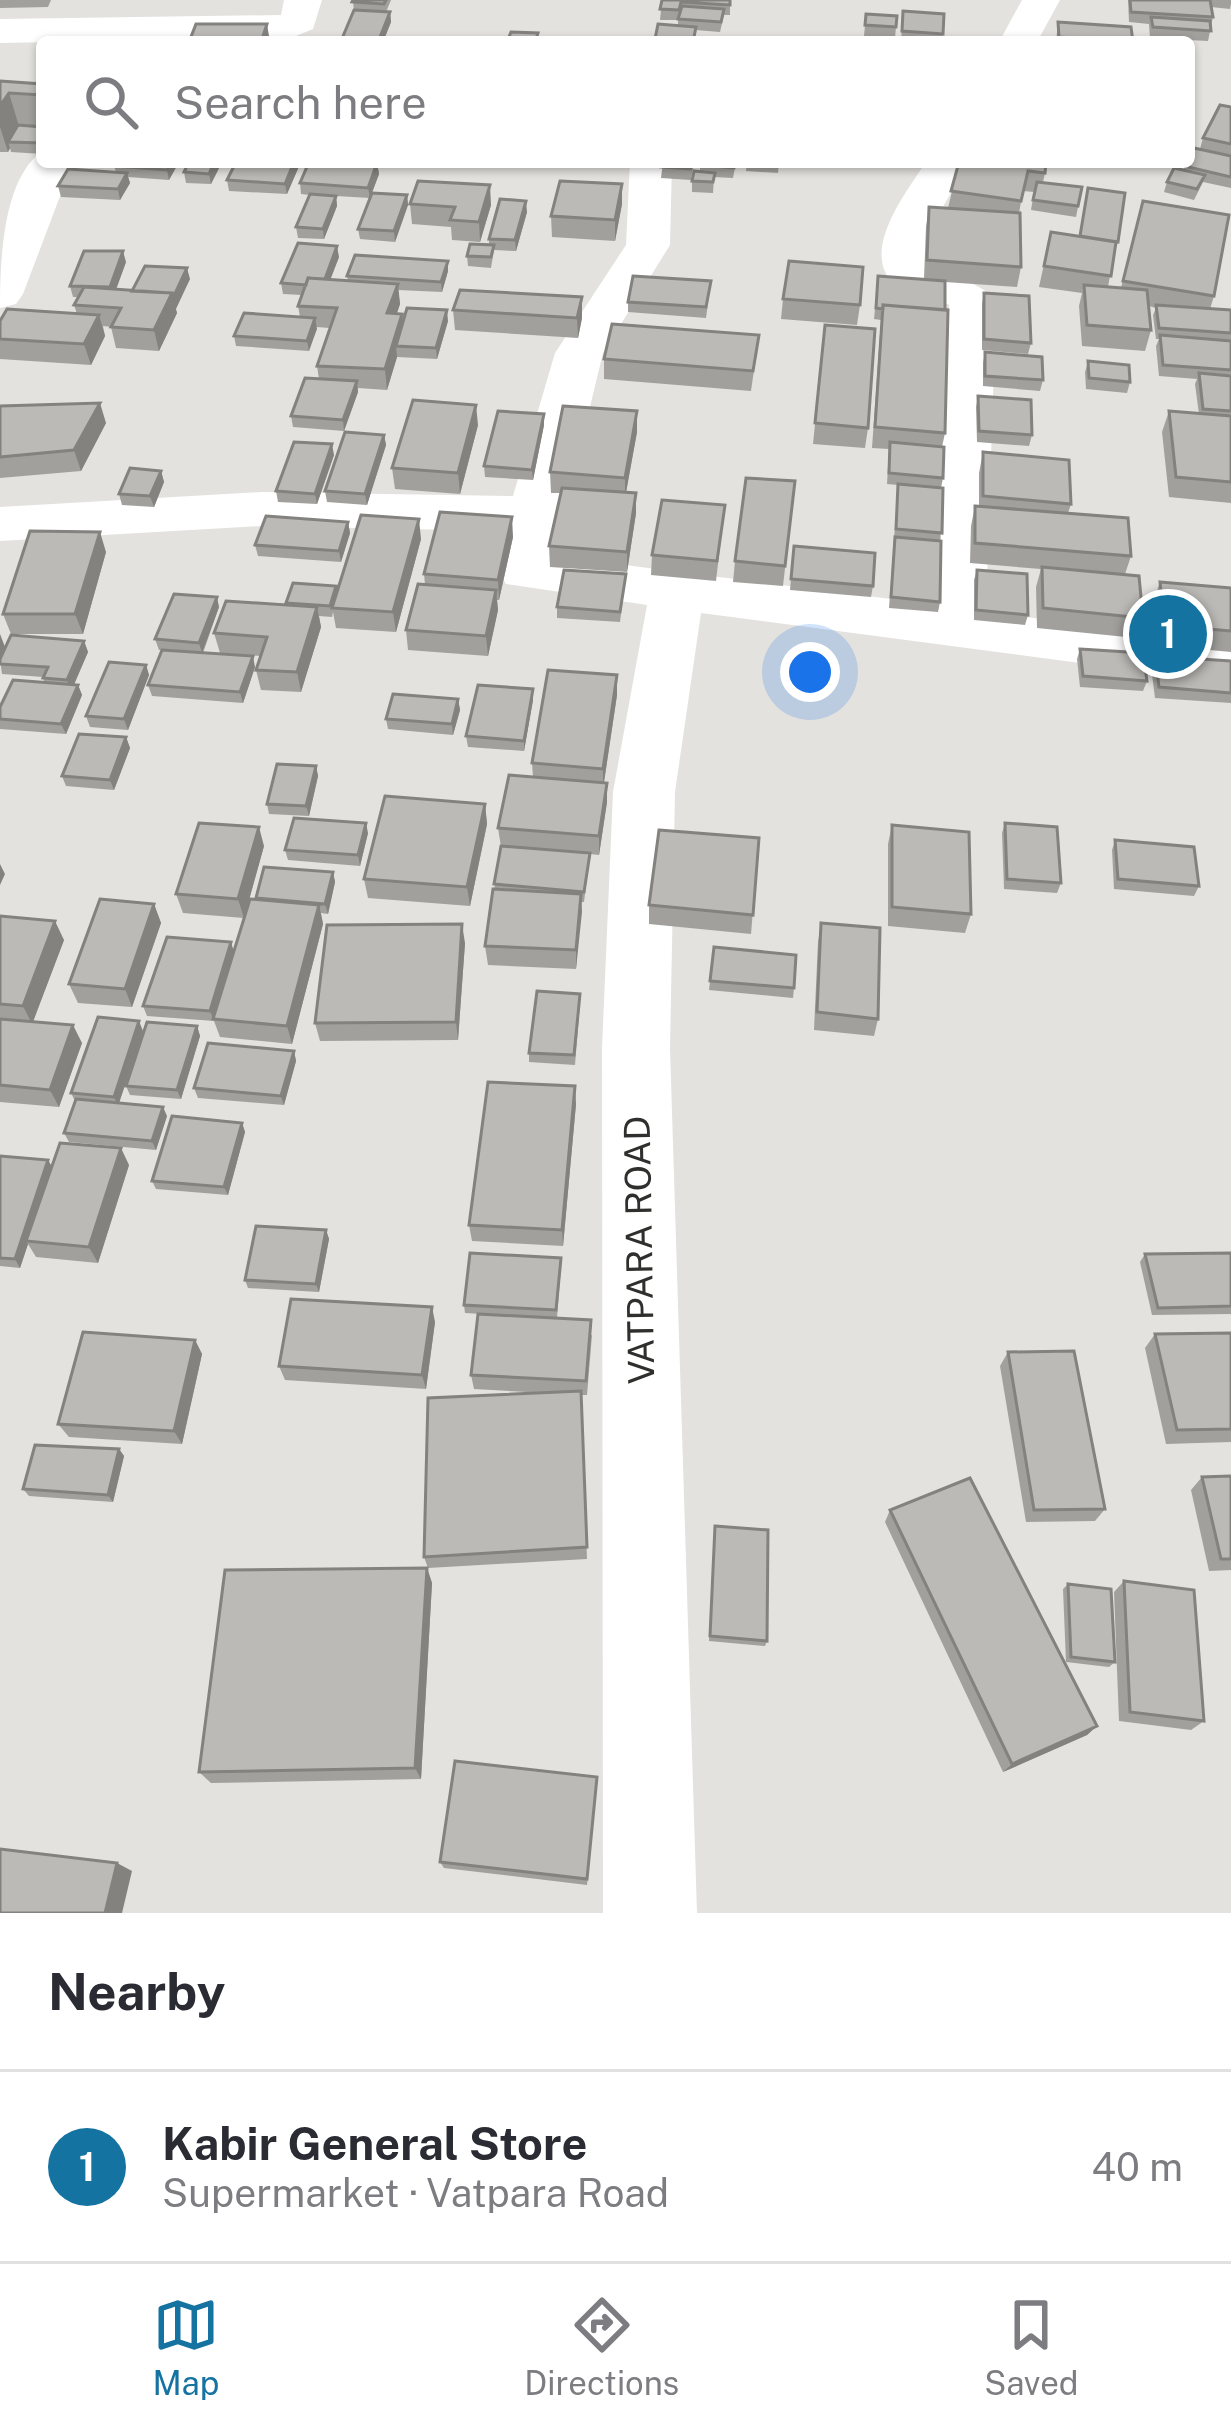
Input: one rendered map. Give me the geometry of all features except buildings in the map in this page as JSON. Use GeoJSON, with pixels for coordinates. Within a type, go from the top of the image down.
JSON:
{"type":"FeatureCollection","features":[{"type":"Feature","properties":{"kind":"street"},"geometry":{"type":"LineString","coordinates":[[0,31],[107,25],[291,26],[298,23],[303,0]]}},
{"type":"Feature","properties":{"kind":"street"},"geometry":{"type":"LineString","coordinates":[[1021,36],[1041,0]]}},
{"type":"Feature","properties":{"kind":"street"},"geometry":{"type":"LineString","coordinates":[[0,294],[50,168]]}},
{"type":"Feature","properties":{"kind":"street"},"geometry":{"type":"LineString","coordinates":[[651,168],[648,245],[579,353],[534,514],[525,571],[1231,663]]}},
{"type":"Feature","properties":{"kind":"street"},"geometry":{"type":"LineString","coordinates":[[943,168],[919,207],[903,255],[909,274],[918,281],[967,294],[973,302],[957,625]]}},
{"type":"Feature","properties":{"kind":"street"},"geometry":{"type":"LineString","coordinates":[[0,524],[262,509],[534,514]]}},
{"type":"Feature","properties":{"kind":"street","name":"VATPARA ROAD"},"geometry":{"type":"LineString","coordinates":[[650,1913],[636,1048],[644,791],[677,589]]}},
{"type":"Feature","properties":{"kind":"place","name":"Kabir General Store"},"geometry":{"type":"Point","coordinates":[1168,634]}}]}
